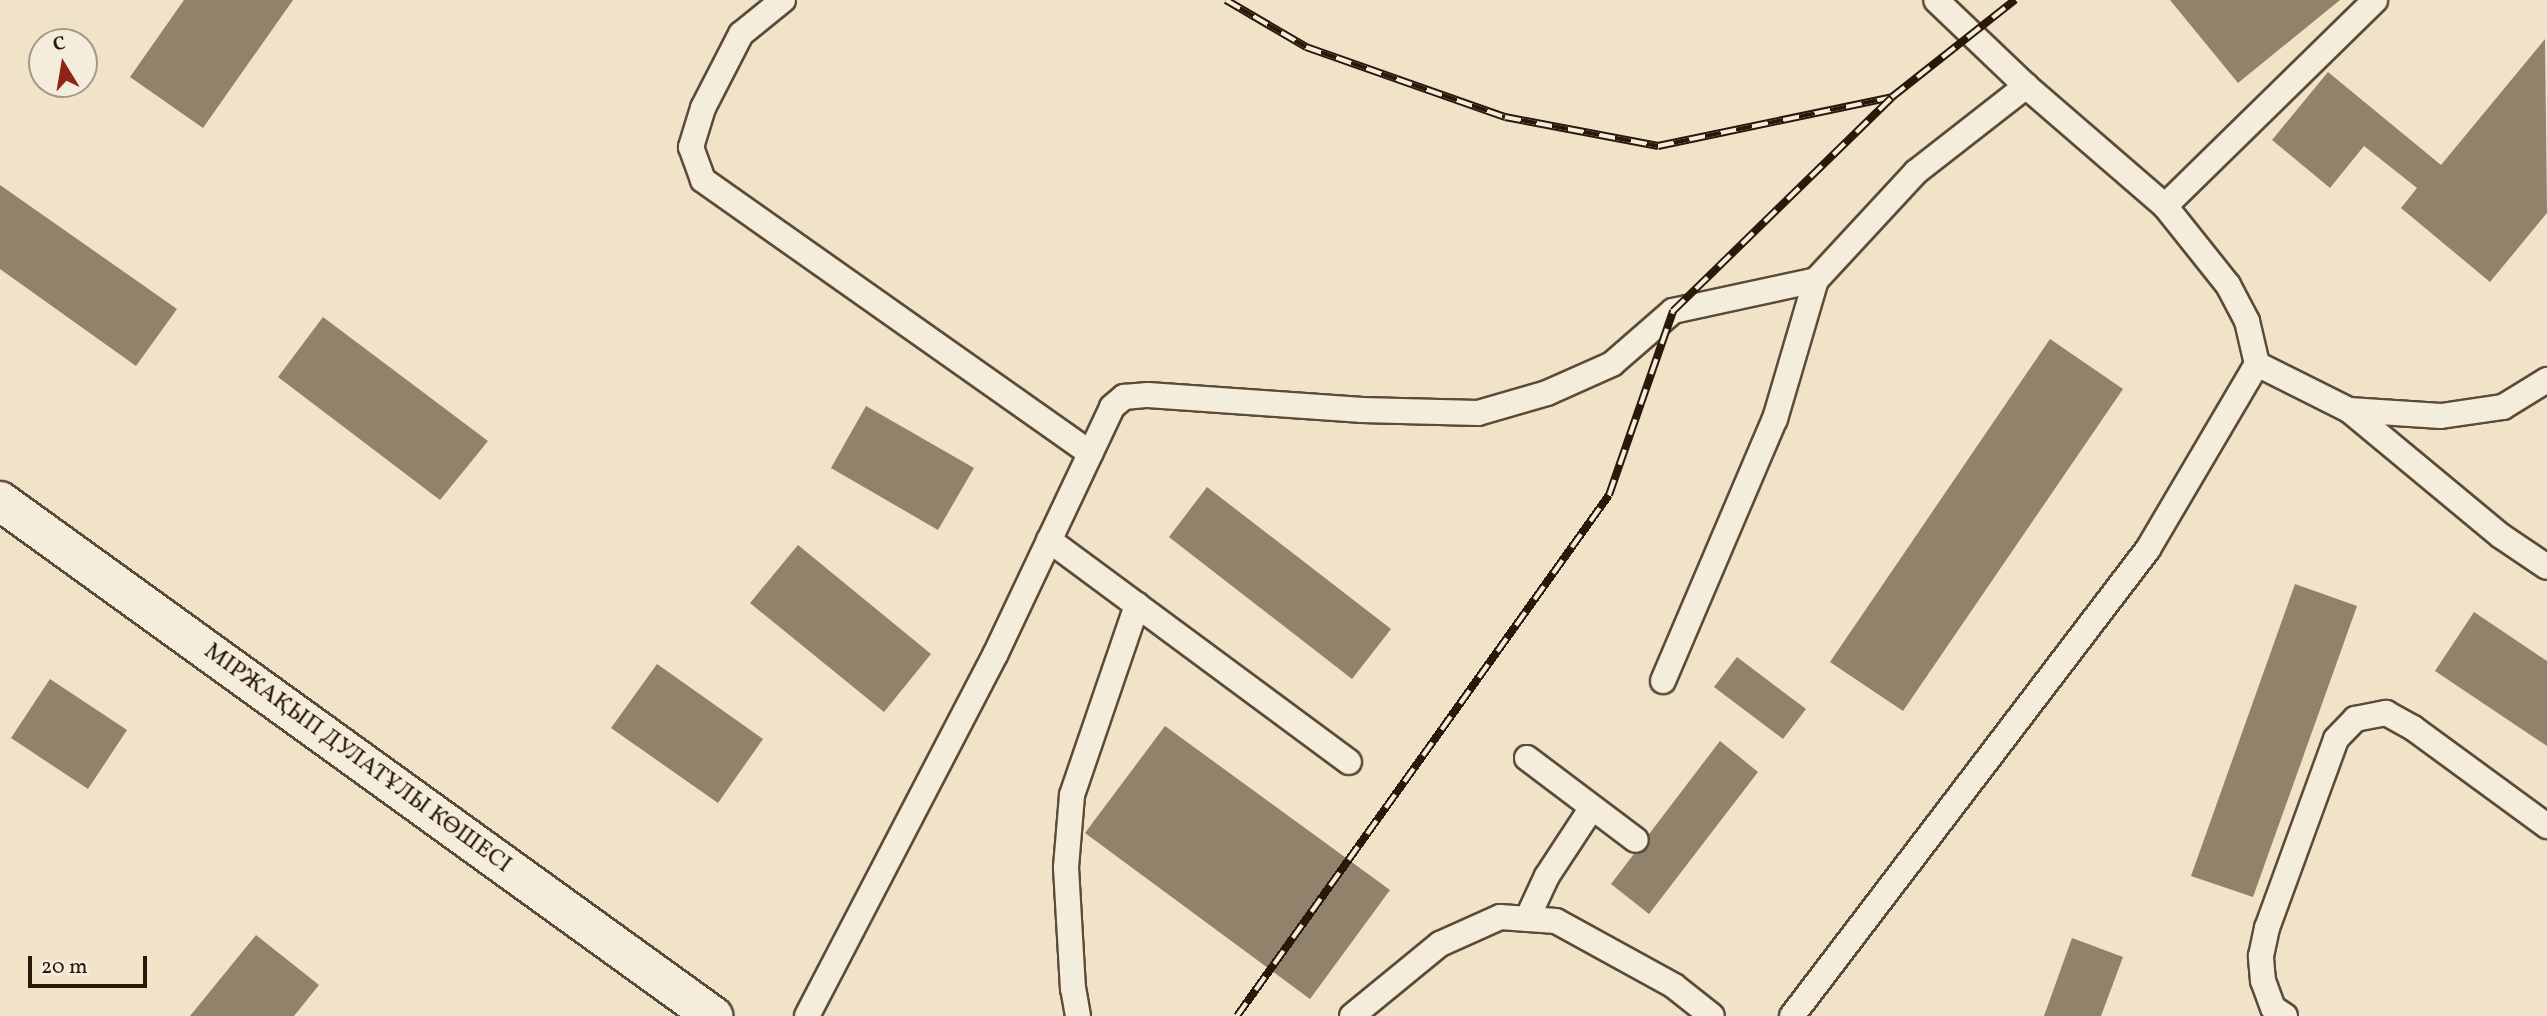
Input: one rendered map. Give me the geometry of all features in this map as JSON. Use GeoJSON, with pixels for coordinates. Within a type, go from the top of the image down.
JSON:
{"type":"FeatureCollection","features":[{"type":"Feature","properties":{"kind":"street","name":"МІРЖАҚЫП ДУЛАТҰЛЫ КӨШЕСІ"},"geometry":{"type":"LineString","coordinates":[[0,501],[713,1016]]}},
{"type":"Feature","properties":{"kind":"lane"},"geometry":{"type":"LineString","coordinates":[[783,0],[740,34],[703,107],[691,147],[703,180],[1090,453]]}},
{"type":"Feature","properties":{"kind":"lane"},"geometry":{"type":"LineString","coordinates":[[1792,1016],[2148,549],[2257,364],[2247,321],[2228,285],[2165,206],[2026,86],[1936,0]]}},
{"type":"Feature","properties":{"kind":"lane"},"geometry":{"type":"LineString","coordinates":[[2165,206],[2375,0]]}},
{"type":"Feature","properties":{"kind":"lane"},"geometry":{"type":"LineString","coordinates":[[1663,681],[1775,419],[1816,280],[1916,172],[2026,86]]}},
{"type":"Feature","properties":{"kind":"lane"},"geometry":{"type":"LineString","coordinates":[[807,1016],[995,654],[1112,407],[1124,397],[1148,395],[1362,410],[1478,413],[1547,393],[1612,365],[1673,311],[1816,280]]}},
{"type":"Feature","properties":{"kind":"lane"},"geometry":{"type":"LineString","coordinates":[[2257,364],[2350,410],[2501,536],[2547,567]]}},
{"type":"Feature","properties":{"kind":"lane"},"geometry":{"type":"LineString","coordinates":[[2350,410],[2441,416],[2466,413],[2503,407],[2547,380]]}},
{"type":"Feature","properties":{"kind":"lane"},"geometry":{"type":"LineString","coordinates":[[1049,540],[1349,762]]}},
{"type":"Feature","properties":{"kind":"lane"},"geometry":{"type":"LineString","coordinates":[[1078,1016],[1066,867],[1072,795],[1137,605]]}},
{"type":"Feature","properties":{"kind":"lane"},"geometry":{"type":"LineString","coordinates":[[2285,1016],[2273,1008],[2263,981],[2261,956],[2267,928],[2336,738],[2355,719],[2386,713],[2404,723],[2547,826]]}},
{"type":"Feature","properties":{"kind":"lane"},"geometry":{"type":"LineString","coordinates":[[1527,758],[1591,809],[1636,840]]}},
{"type":"Feature","properties":{"kind":"lane"},"geometry":{"type":"LineString","coordinates":[[1527,919],[1547,876],[1591,809]]}},
{"type":"Feature","properties":{"kind":"lane"},"geometry":{"type":"LineString","coordinates":[[1352,1016],[1440,944],[1500,917],[1556,921],[1674,986],[1712,1016]]}},
{"type":"Feature","properties":{"kind":"building"},"geometry":{"type":"Polygon","coordinates":[[[184,0],[293,0],[203,128],[130,77],[184,0]]]}},
{"type":"Feature","properties":{"kind":"building"},"geometry":{"type":"Polygon","coordinates":[[[2170,0],[2340,0],[2238,83],[2170,0]]]}},
{"type":"Feature","properties":{"kind":"building"},"geometry":{"type":"Polygon","coordinates":[[[2545,39],[2547,213],[2490,282],[2401,208],[2417,188],[2364,146],[2330,188],[2272,140],[2328,72],[2441,165],[2545,39]]]}},
{"type":"Feature","properties":{"kind":"building"},"geometry":{"type":"Polygon","coordinates":[[[0,185],[177,309],[136,366],[0,269],[0,185]]]}},
{"type":"Feature","properties":{"kind":"building"},"geometry":{"type":"Polygon","coordinates":[[[323,317],[488,441],[440,500],[278,377],[323,317]]]}},
{"type":"Feature","properties":{"kind":"building"},"geometry":{"type":"Polygon","coordinates":[[[2050,339],[2123,389],[1903,711],[1830,662],[2050,339]]]}},
{"type":"Feature","properties":{"kind":"building"},"geometry":{"type":"Polygon","coordinates":[[[866,406],[974,468],[938,530],[831,468],[866,406]]]}},
{"type":"Feature","properties":{"kind":"building"},"geometry":{"type":"Polygon","coordinates":[[[1207,487],[1391,629],[1352,679],[1169,537],[1207,487]]]}},
{"type":"Feature","properties":{"kind":"building"},"geometry":{"type":"Polygon","coordinates":[[[798,545],[931,654],[884,712],[750,603],[798,545]]]}},
{"type":"Feature","properties":{"kind":"building"},"geometry":{"type":"Polygon","coordinates":[[[2295,584],[2357,606],[2253,897],[2191,876],[2295,584]]]}},
{"type":"Feature","properties":{"kind":"building"},"geometry":{"type":"Polygon","coordinates":[[[2474,612],[2547,661],[2547,746],[2435,671],[2474,612]]]}},
{"type":"Feature","properties":{"kind":"building"},"geometry":{"type":"Polygon","coordinates":[[[1737,657],[1806,709],[1783,739],[1714,687],[1737,657]]]}},
{"type":"Feature","properties":{"kind":"building"},"geometry":{"type":"Polygon","coordinates":[[[657,664],[763,739],[718,803],[611,728],[657,664]]]}},
{"type":"Feature","properties":{"kind":"building"},"geometry":{"type":"Polygon","coordinates":[[[50,679],[127,730],[88,789],[11,738],[50,679]]]}},
{"type":"Feature","properties":{"kind":"building"},"geometry":{"type":"Polygon","coordinates":[[[1165,726],[1390,890],[1310,999],[1085,833],[1165,726]]]}},
{"type":"Feature","properties":{"kind":"building"},"geometry":{"type":"Polygon","coordinates":[[[1720,741],[1758,772],[1649,914],[1611,884],[1720,741]]]}},
{"type":"Feature","properties":{"kind":"building"},"geometry":{"type":"Polygon","coordinates":[[[256,935],[319,985],[294,1016],[190,1016],[256,935]]]}},
{"type":"Feature","properties":{"kind":"building"},"geometry":{"type":"Polygon","coordinates":[[[2072,938],[2123,957],[2101,1016],[2044,1016],[2072,938]]]}},
{"type":"Feature","properties":{"kind":"railway"},"geometry":{"type":"LineString","coordinates":[[1226,0],[1306,47],[1505,117],[1658,146],[1892,97]]}},
{"type":"Feature","properties":{"kind":"railway"},"geometry":{"type":"LineString","coordinates":[[1237,1016],[1609,495],[1673,311],[1892,97],[2015,0]]}}]}
